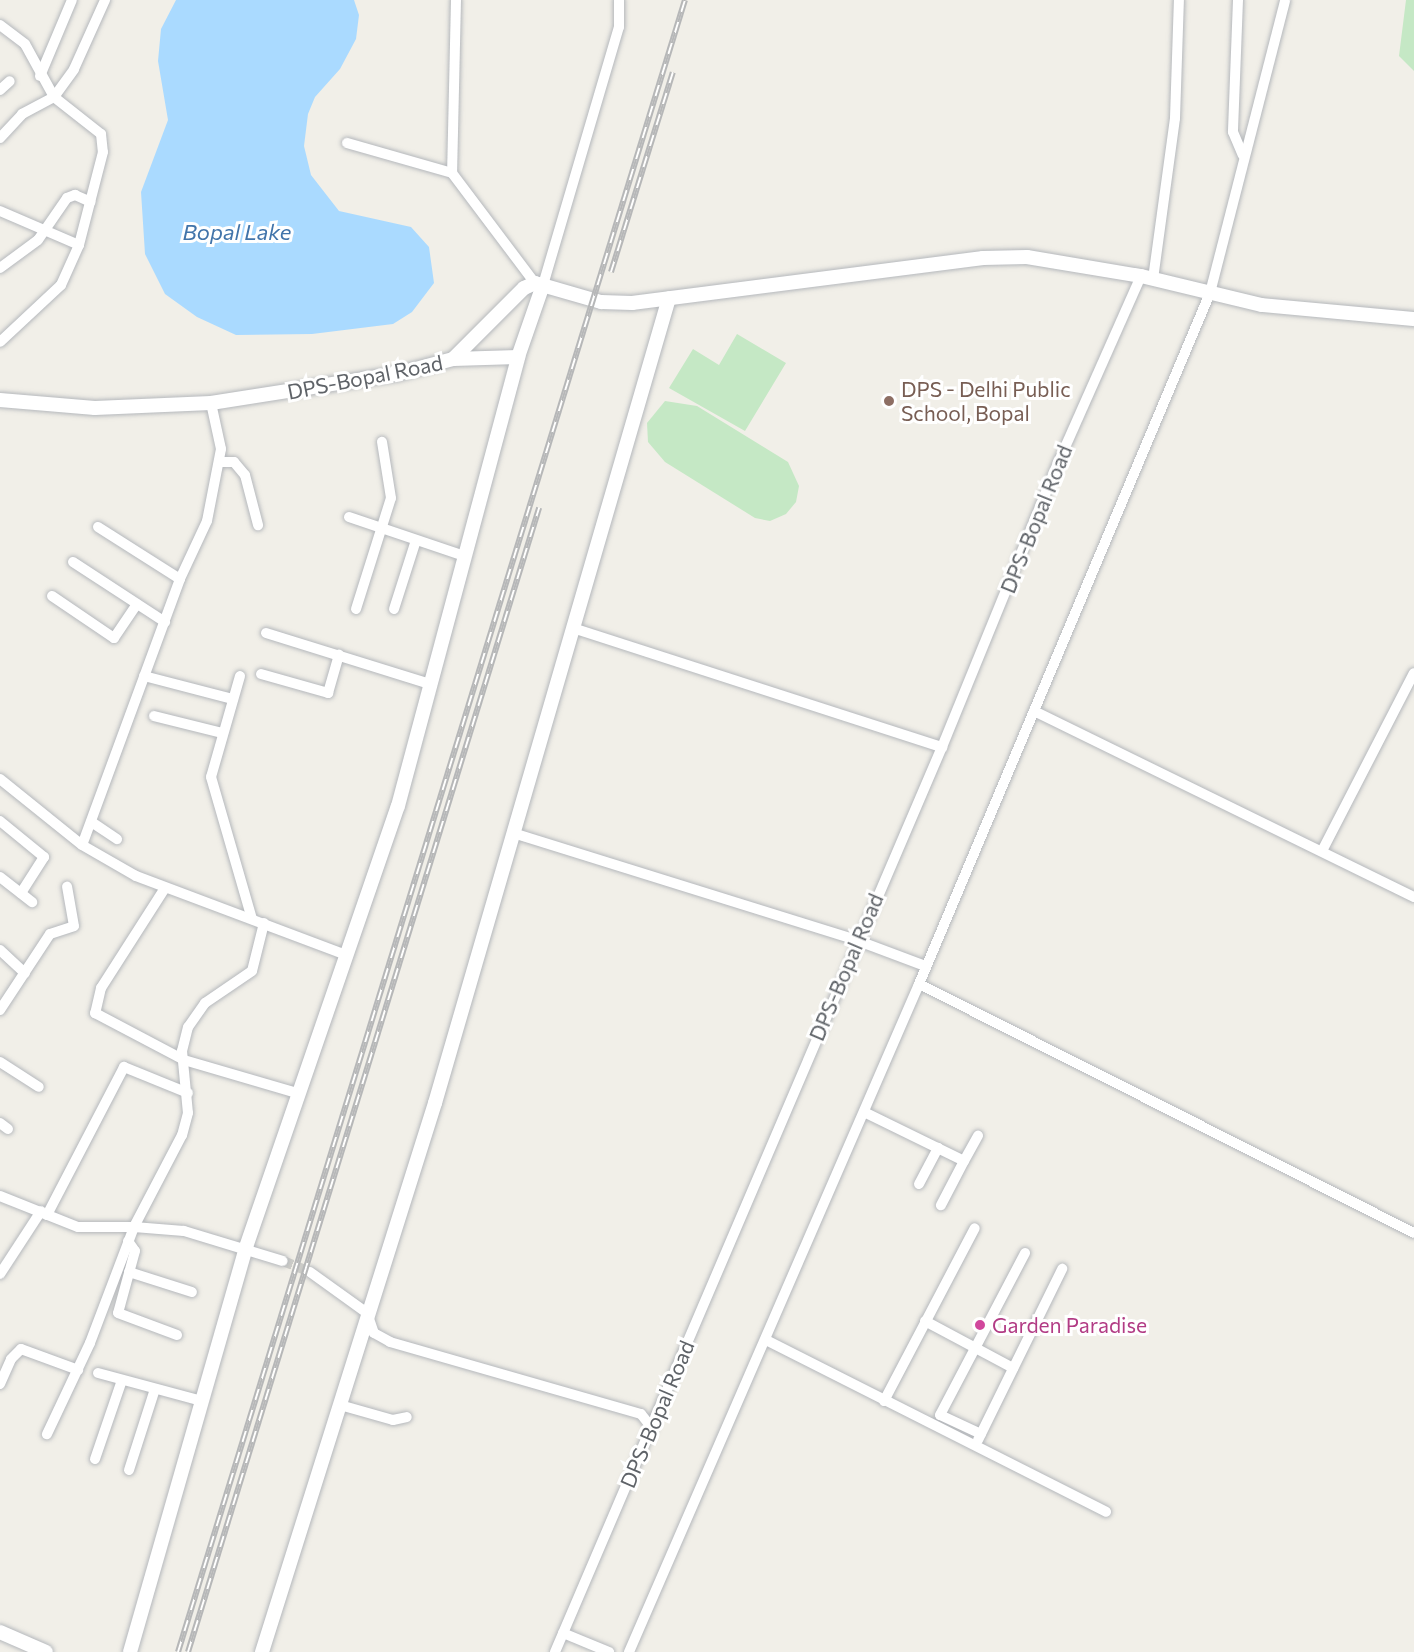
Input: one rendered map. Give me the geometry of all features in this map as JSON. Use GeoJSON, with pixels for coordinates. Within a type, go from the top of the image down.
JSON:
{"type":"FeatureCollection","features":[{"type":"Feature","properties":{"kind":"street"},"geometry":{"type":"LineString","coordinates":[[40,76],[72,0]]}},
{"type":"Feature","properties":{"kind":"street"},"geometry":{"type":"LineString","coordinates":[[0,138],[21,114],[54,97],[74,69],[105,0]]}},
{"type":"Feature","properties":{"kind":"street"},"geometry":{"type":"LineString","coordinates":[[452,173],[456,0]]}},
{"type":"Feature","properties":{"kind":"street","name":"DPS-Bopal Road"},"geometry":{"type":"LineString","coordinates":[[555,1652],[652,1428],[856,940],[942,747],[1059,461],[1154,279],[1175,118],[1179,0]]}},
{"type":"Feature","properties":{"kind":"street"},"geometry":{"type":"LineString","coordinates":[[1238,0],[1233,132],[1243,156]]}},
{"type":"Feature","properties":{"kind":"street"},"geometry":{"type":"LineString","coordinates":[[629,1652],[919,984],[1210,293],[1243,156],[1285,0]]}},
{"type":"Feature","properties":{"kind":"street"},"geometry":{"type":"LineString","coordinates":[[130,1652],[246,1247],[344,954],[374,882],[518,357],[622,1]]}},
{"type":"Feature","properties":{"kind":"street"},"geometry":{"type":"LineString","coordinates":[[0,25],[25,44],[40,76],[54,97],[101,134],[103,152],[79,245],[61,285],[0,342]]}},
{"type":"Feature","properties":{"kind":"street"},"geometry":{"type":"LineString","coordinates":[[0,90],[10,81]]}},
{"type":"Feature","properties":{"kind":"street"},"geometry":{"type":"LineString","coordinates":[[347,143],[452,173],[539,284],[601,302],[669,298],[983,258],[1027,257],[1154,279],[1262,305],[1414,319]]}},
{"type":"Feature","properties":{"kind":"street"},"geometry":{"type":"LineString","coordinates":[[0,268],[46,231],[67,198],[75,195],[91,202]]}},
{"type":"Feature","properties":{"kind":"street"},"geometry":{"type":"LineString","coordinates":[[0,211],[79,245]]}},
{"type":"Feature","properties":{"kind":"street","name":"DPS-Bopal Road"},"geometry":{"type":"LineString","coordinates":[[0,401],[95,408],[211,403],[397,374],[453,359],[524,288],[539,284]]}},
{"type":"Feature","properties":{"kind":"street"},"geometry":{"type":"LineString","coordinates":[[262,1652],[435,1103],[513,833],[576,629],[669,298]]}},
{"type":"Feature","properties":{"kind":"street"},"geometry":{"type":"LineString","coordinates":[[453,359],[518,357]]}},
{"type":"Feature","properties":{"kind":"street"},"geometry":{"type":"LineString","coordinates":[[82,845],[93,823],[180,579],[207,521],[220,462],[218,426],[211,403]]}},
{"type":"Feature","properties":{"kind":"street"},"geometry":{"type":"LineString","coordinates":[[356,609],[391,498],[382,442]]}},
{"type":"Feature","properties":{"kind":"street"},"geometry":{"type":"LineString","coordinates":[[220,462],[234,462],[245,475],[258,525]]}},
{"type":"Feature","properties":{"kind":"street"},"geometry":{"type":"LineString","coordinates":[[349,517],[464,556]]}},
{"type":"Feature","properties":{"kind":"street"},"geometry":{"type":"LineString","coordinates":[[99,527],[180,579]]}},
{"type":"Feature","properties":{"kind":"street"},"geometry":{"type":"LineString","coordinates":[[394,609],[416,540]]}},
{"type":"Feature","properties":{"kind":"street"},"geometry":{"type":"LineString","coordinates":[[73,562],[165,622]]}},
{"type":"Feature","properties":{"kind":"street"},"geometry":{"type":"LineString","coordinates":[[52,596],[114,638],[137,604]]}},
{"type":"Feature","properties":{"kind":"street"},"geometry":{"type":"LineString","coordinates":[[576,629],[942,747]]}},
{"type":"Feature","properties":{"kind":"street"},"geometry":{"type":"LineString","coordinates":[[266,633],[430,684]]}},
{"type":"Feature","properties":{"kind":"street"},"geometry":{"type":"LineString","coordinates":[[261,674],[328,693],[339,655]]}},
{"type":"Feature","properties":{"kind":"street"},"geometry":{"type":"LineString","coordinates":[[1322,851],[1414,673]]}},
{"type":"Feature","properties":{"kind":"street"},"geometry":{"type":"LineString","coordinates":[[144,676],[233,699]]}},
{"type":"Feature","properties":{"kind":"street"},"geometry":{"type":"LineString","coordinates":[[240,676],[211,777],[214,797],[252,919]]}},
{"type":"Feature","properties":{"kind":"street"},"geometry":{"type":"LineString","coordinates":[[1034,711],[1414,897]]}},
{"type":"Feature","properties":{"kind":"street"},"geometry":{"type":"LineString","coordinates":[[154,716],[222,733]]}},
{"type":"Feature","properties":{"kind":"street"},"geometry":{"type":"LineString","coordinates":[[0,779],[82,845],[165,888],[344,954]]}},
{"type":"Feature","properties":{"kind":"street"},"geometry":{"type":"LineString","coordinates":[[0,821],[44,856],[21,893]]}},
{"type":"Feature","properties":{"kind":"street"},"geometry":{"type":"LineString","coordinates":[[93,823],[117,839]]}},
{"type":"Feature","properties":{"kind":"street"},"geometry":{"type":"LineString","coordinates":[[513,833],[856,940],[925,966]]}},
{"type":"Feature","properties":{"kind":"street"},"geometry":{"type":"LineString","coordinates":[[0,877],[32,902]]}},
{"type":"Feature","properties":{"kind":"street"},"geometry":{"type":"LineString","coordinates":[[0,1010],[50,934],[74,926],[67,887]]}},
{"type":"Feature","properties":{"kind":"street"},"geometry":{"type":"LineString","coordinates":[[165,888],[101,988],[95,1013],[184,1060],[297,1093]]}},
{"type":"Feature","properties":{"kind":"street"},"geometry":{"type":"LineString","coordinates":[[46,1434],[78,1370],[128,1240],[182,1134],[188,1093],[182,1041],[195,1016],[252,971],[264,923]]}},
{"type":"Feature","properties":{"kind":"street"},"geometry":{"type":"LineString","coordinates":[[0,950],[25,973]]}},
{"type":"Feature","properties":{"kind":"street"},"geometry":{"type":"LineString","coordinates":[[919,984],[1414,1233]]}},
{"type":"Feature","properties":{"kind":"street"},"geometry":{"type":"LineString","coordinates":[[0,1062],[39,1087]]}},
{"type":"Feature","properties":{"kind":"street"},"geometry":{"type":"LineString","coordinates":[[0,1274],[44,1213],[124,1067],[188,1093]]}},
{"type":"Feature","properties":{"kind":"street"},"geometry":{"type":"LineString","coordinates":[[864,1112],[964,1161]]}},
{"type":"Feature","properties":{"kind":"street"},"geometry":{"type":"LineString","coordinates":[[940,1205],[978,1136]]}},
{"type":"Feature","properties":{"kind":"street"},"geometry":{"type":"LineString","coordinates":[[920,1184],[938,1148]]}},
{"type":"Feature","properties":{"kind":"street"},"geometry":{"type":"LineString","coordinates":[[0,1196],[78,1227],[134,1227],[183,1231],[246,1247],[283,1261]]}},
{"type":"Feature","properties":{"kind":"street"},"geometry":{"type":"LineString","coordinates":[[884,1401],[975,1228]]}},
{"type":"Feature","properties":{"kind":"street"},"geometry":{"type":"LineString","coordinates":[[128,1240],[136,1247],[118,1313],[177,1335]]}},
{"type":"Feature","properties":{"kind":"street"},"geometry":{"type":"LineString","coordinates":[[981,1434],[940,1415],[1025,1253]]}},
{"type":"Feature","properties":{"kind":"street"},"geometry":{"type":"LineString","coordinates":[[976,1445],[1062,1269]]}},
{"type":"Feature","properties":{"kind":"street"},"geometry":{"type":"LineString","coordinates":[[129,1272],[192,1292]]}},
{"type":"Feature","properties":{"kind":"street"},"geometry":{"type":"LineString","coordinates":[[310,1272],[367,1313],[374,1333],[390,1342],[641,1414],[652,1428]]}},
{"type":"Feature","properties":{"kind":"street"},"geometry":{"type":"LineString","coordinates":[[926,1321],[1013,1368]]}},
{"type":"Feature","properties":{"kind":"street"},"geometry":{"type":"LineString","coordinates":[[766,1340],[1106,1512]]}},
{"type":"Feature","properties":{"kind":"street"},"geometry":{"type":"LineString","coordinates":[[0,1384],[11,1359],[21,1349],[78,1370]]}},
{"type":"Feature","properties":{"kind":"street"},"geometry":{"type":"LineString","coordinates":[[98,1373],[202,1401]]}},
{"type":"Feature","properties":{"kind":"street"},"geometry":{"type":"LineString","coordinates":[[95,1459],[122,1380]]}},
{"type":"Feature","properties":{"kind":"street"},"geometry":{"type":"LineString","coordinates":[[129,1470],[155,1389]]}},
{"type":"Feature","properties":{"kind":"street"},"geometry":{"type":"LineString","coordinates":[[340,1405],[393,1420],[407,1417]]}},
{"type":"Feature","properties":{"kind":"street"},"geometry":{"type":"LineString","coordinates":[[0,1632],[46,1652]]}},
{"type":"Feature","properties":{"kind":"street"},"geometry":{"type":"LineString","coordinates":[[563,1633],[609,1652]]}},
{"type":"Feature","properties":{"kind":"green space"},"geometry":{"type":"Polygon","coordinates":[[[1406,0],[1414,0],[1414,71],[1399,56],[1406,0]]]}},
{"type":"Feature","properties":{"kind":"green space"},"geometry":{"type":"Polygon","coordinates":[[[737,334],[786,363],[745,431],[669,388],[693,349],[719,365],[737,334]]]}},
{"type":"Feature","properties":{"kind":"green space"},"geometry":{"type":"Polygon","coordinates":[[[665,401],[697,406],[788,462],[799,486],[796,502],[786,514],[770,521],[755,518],[665,462],[648,442],[647,423],[665,401]]]}},
{"type":"Feature","properties":{"kind":"water","name":"Bopal Lake"},"geometry":{"type":"Polygon","coordinates":[[[176,0],[354,0],[359,15],[356,39],[340,69],[315,97],[308,114],[304,146],[311,175],[339,211],[411,227],[429,247],[434,283],[412,312],[393,324],[312,334],[236,335],[197,317],[165,294],[145,254],[141,192],[168,120],[158,61],[161,29],[176,0]]]}},
{"type":"Feature","properties":{"kind":"tunnel"},"geometry":{"type":"LineString","coordinates":[[283,1261],[310,1272]]}},
{"type":"Feature","properties":{"kind":"railway"},"geometry":{"type":"LineString","coordinates":[[178,1652],[685,0]]}},
{"type":"Feature","properties":{"kind":"railway"},"geometry":{"type":"LineString","coordinates":[[611,272],[673,72]]}},
{"type":"Feature","properties":{"kind":"railway"},"geometry":{"type":"LineString","coordinates":[[188,1652],[539,508]]}},
{"type":"Feature","properties":{"kind":"place","name":"DPS - Delhi Public School, Bopal"},"geometry":{"type":"Point","coordinates":[889,401]}},
{"type":"Feature","properties":{"kind":"place","name":"Garden Paradise"},"geometry":{"type":"Point","coordinates":[980,1325]}}]}
